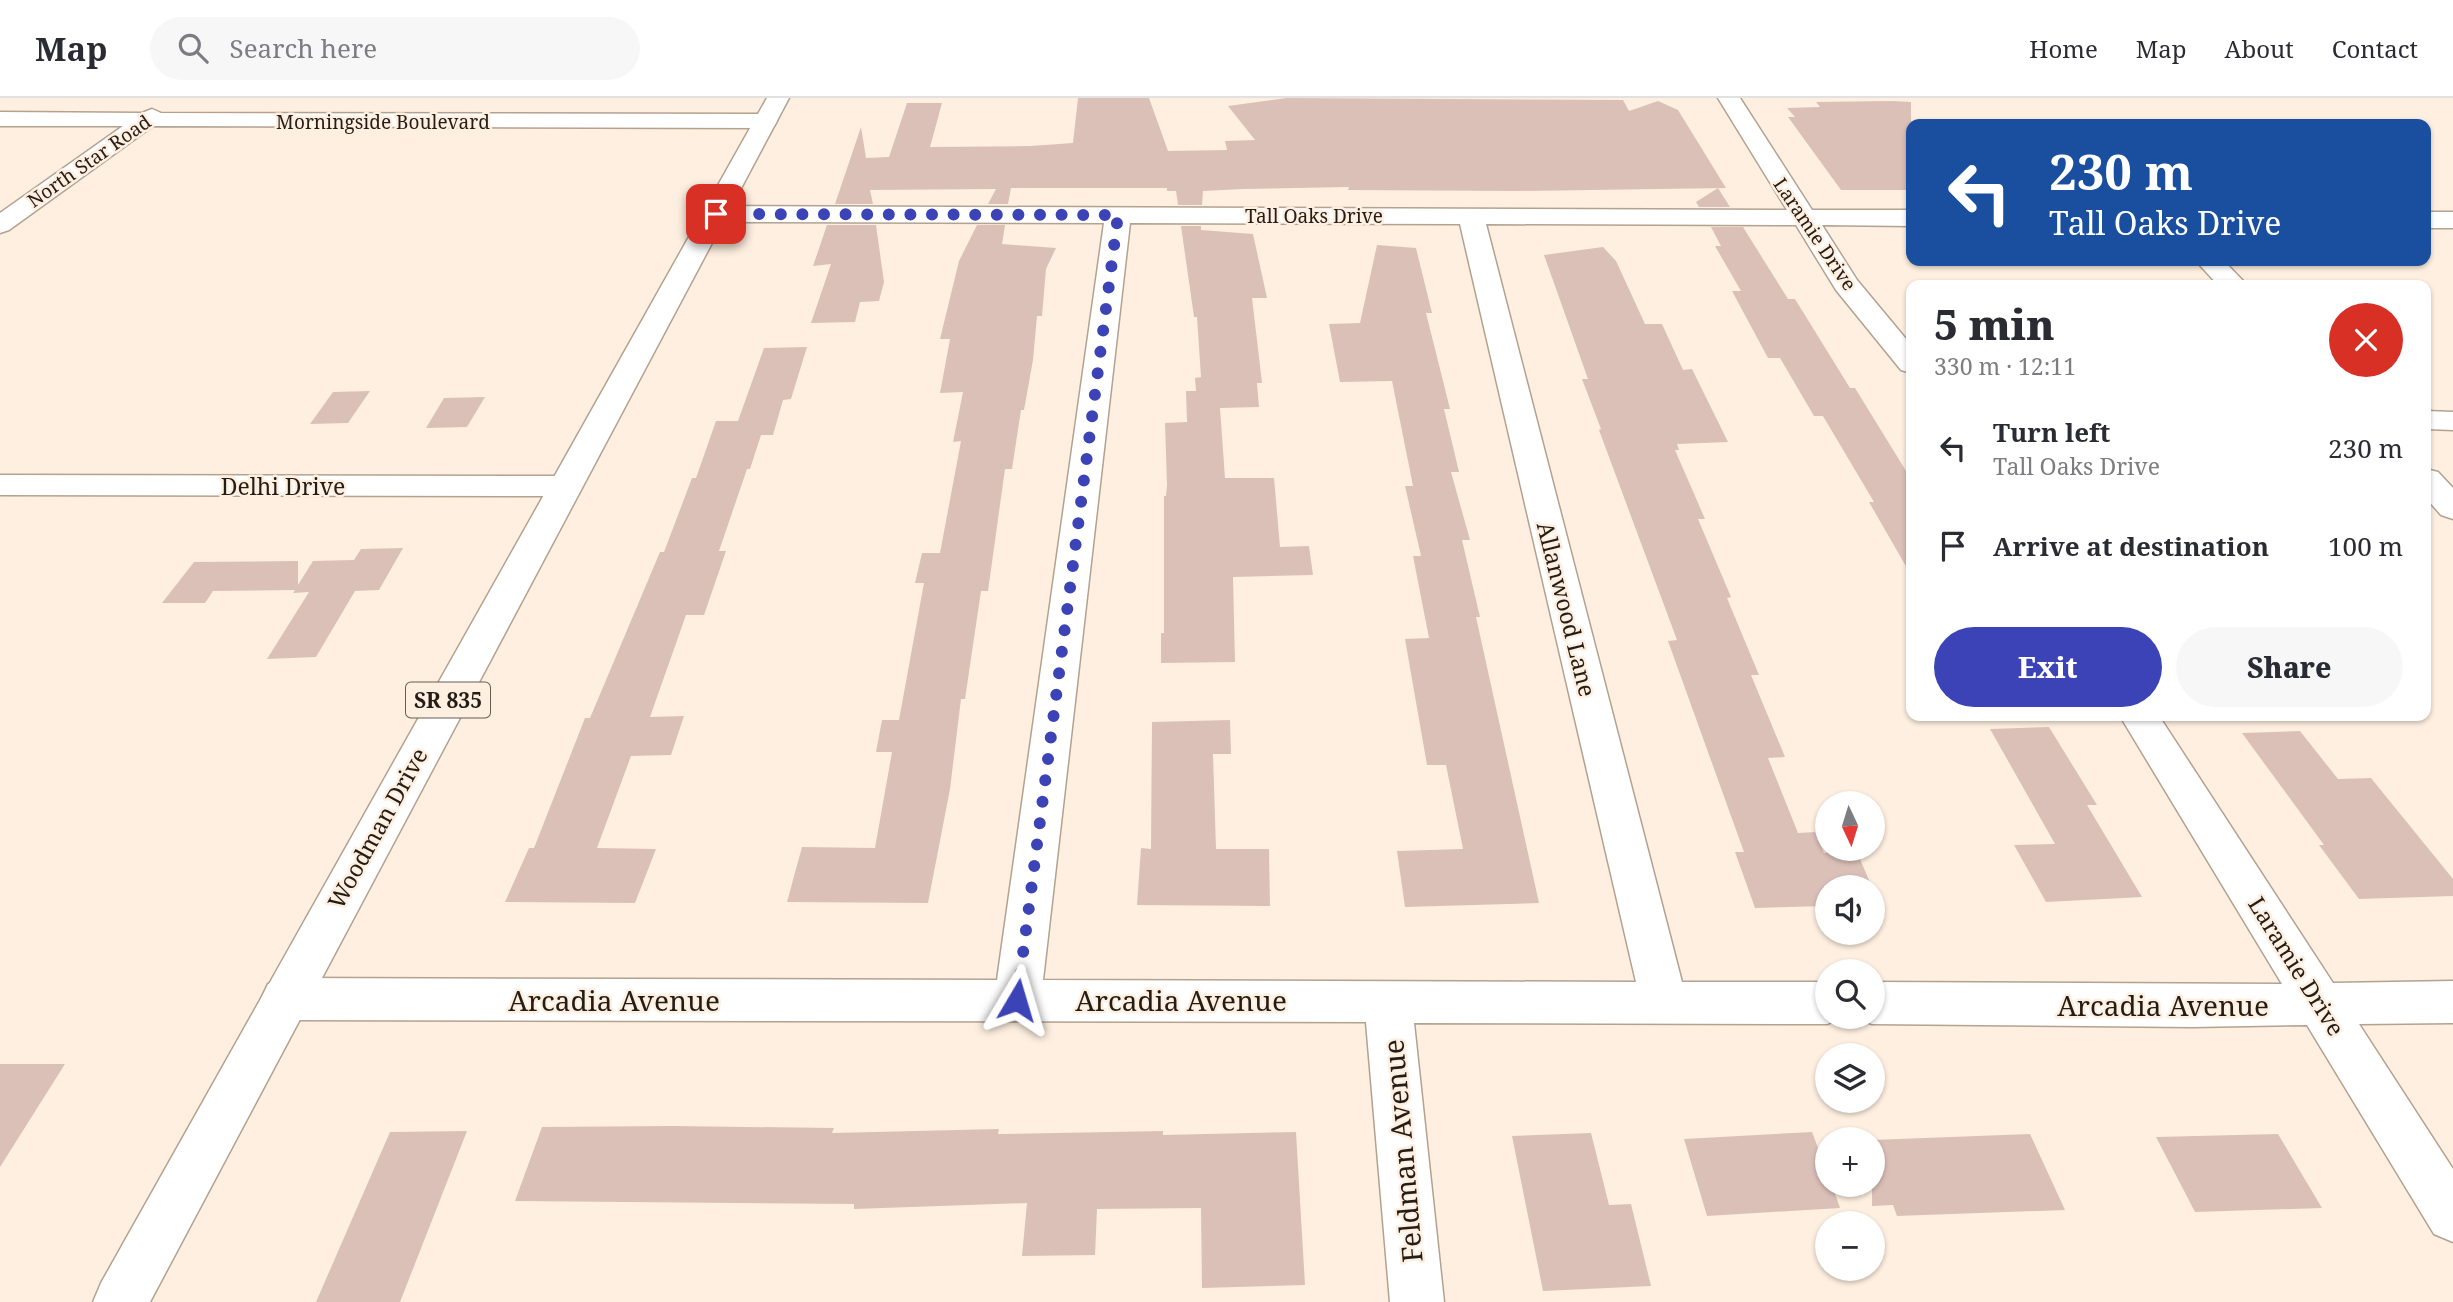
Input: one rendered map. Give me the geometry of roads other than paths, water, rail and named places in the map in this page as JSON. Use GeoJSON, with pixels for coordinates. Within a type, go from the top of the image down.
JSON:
{"type":"FeatureCollection","features":[{"type":"Feature","properties":{"kind":"street","name":"North Star Road"},"geometry":{"type":"LineString","coordinates":[[0,225],[178,98]]}},
{"type":"Feature","properties":{"kind":"street","name":"Laramie Drive"},"geometry":{"type":"LineString","coordinates":[[1729,98],[1801,217],[1846,284],[1906,358]]}},
{"type":"Feature","properties":{"kind":"street","name":"Morningside Boulevard"},"geometry":{"type":"LineString","coordinates":[[0,119],[147,120],[772,110]]}},
{"type":"Feature","properties":{"kind":"street","name":"Woodman Drive"},"geometry":{"type":"LineString","coordinates":[[120,1302],[772,110]]}},
{"type":"Feature","properties":{"kind":"street","name":"Tall Oaks Drive"},"geometry":{"type":"LineString","coordinates":[[716,214],[1906,218]]}},
{"type":"Feature","properties":{"kind":"street"},"geometry":{"type":"LineString","coordinates":[[1017,1000],[1118,215]]}},
{"type":"Feature","properties":{"kind":"street","name":"Allanwood Lane"},"geometry":{"type":"LineString","coordinates":[[1471,216],[1664,1001]]}},
{"type":"Feature","properties":{"kind":"street"},"geometry":{"type":"LineString","coordinates":[[2431,220],[2453,220]]}},
{"type":"Feature","properties":{"kind":"street"},"geometry":{"type":"LineString","coordinates":[[2214,266],[2229,280]]}},
{"type":"Feature","properties":{"kind":"street"},"geometry":{"type":"LineString","coordinates":[[2431,420],[2453,421]]}},
{"type":"Feature","properties":{"kind":"street"},"geometry":{"type":"LineString","coordinates":[[2431,484],[2453,508]]}},
{"type":"Feature","properties":{"kind":"street","name":"Delhi Drive"},"geometry":{"type":"LineString","coordinates":[[0,485],[566,486]]}},
{"type":"Feature","properties":{"kind":"street","name":"Laramie Drive"},"geometry":{"type":"LineString","coordinates":[[2142,721],[2453,1216]]}},
{"type":"Feature","properties":{"kind":"street","name":"Arcadia Avenue"},"geometry":{"type":"LineString","coordinates":[[284,999],[1815,1003]]}},
{"type":"Feature","properties":{"kind":"street","name":"Feldman Avenue"},"geometry":{"type":"LineString","coordinates":[[1388,1001],[1417,1302]]}},
{"type":"Feature","properties":{"kind":"street","name":"Arcadia Avenue"},"geometry":{"type":"LineString","coordinates":[[1885,1003],[2193,1006],[2453,1002]]}}]}
